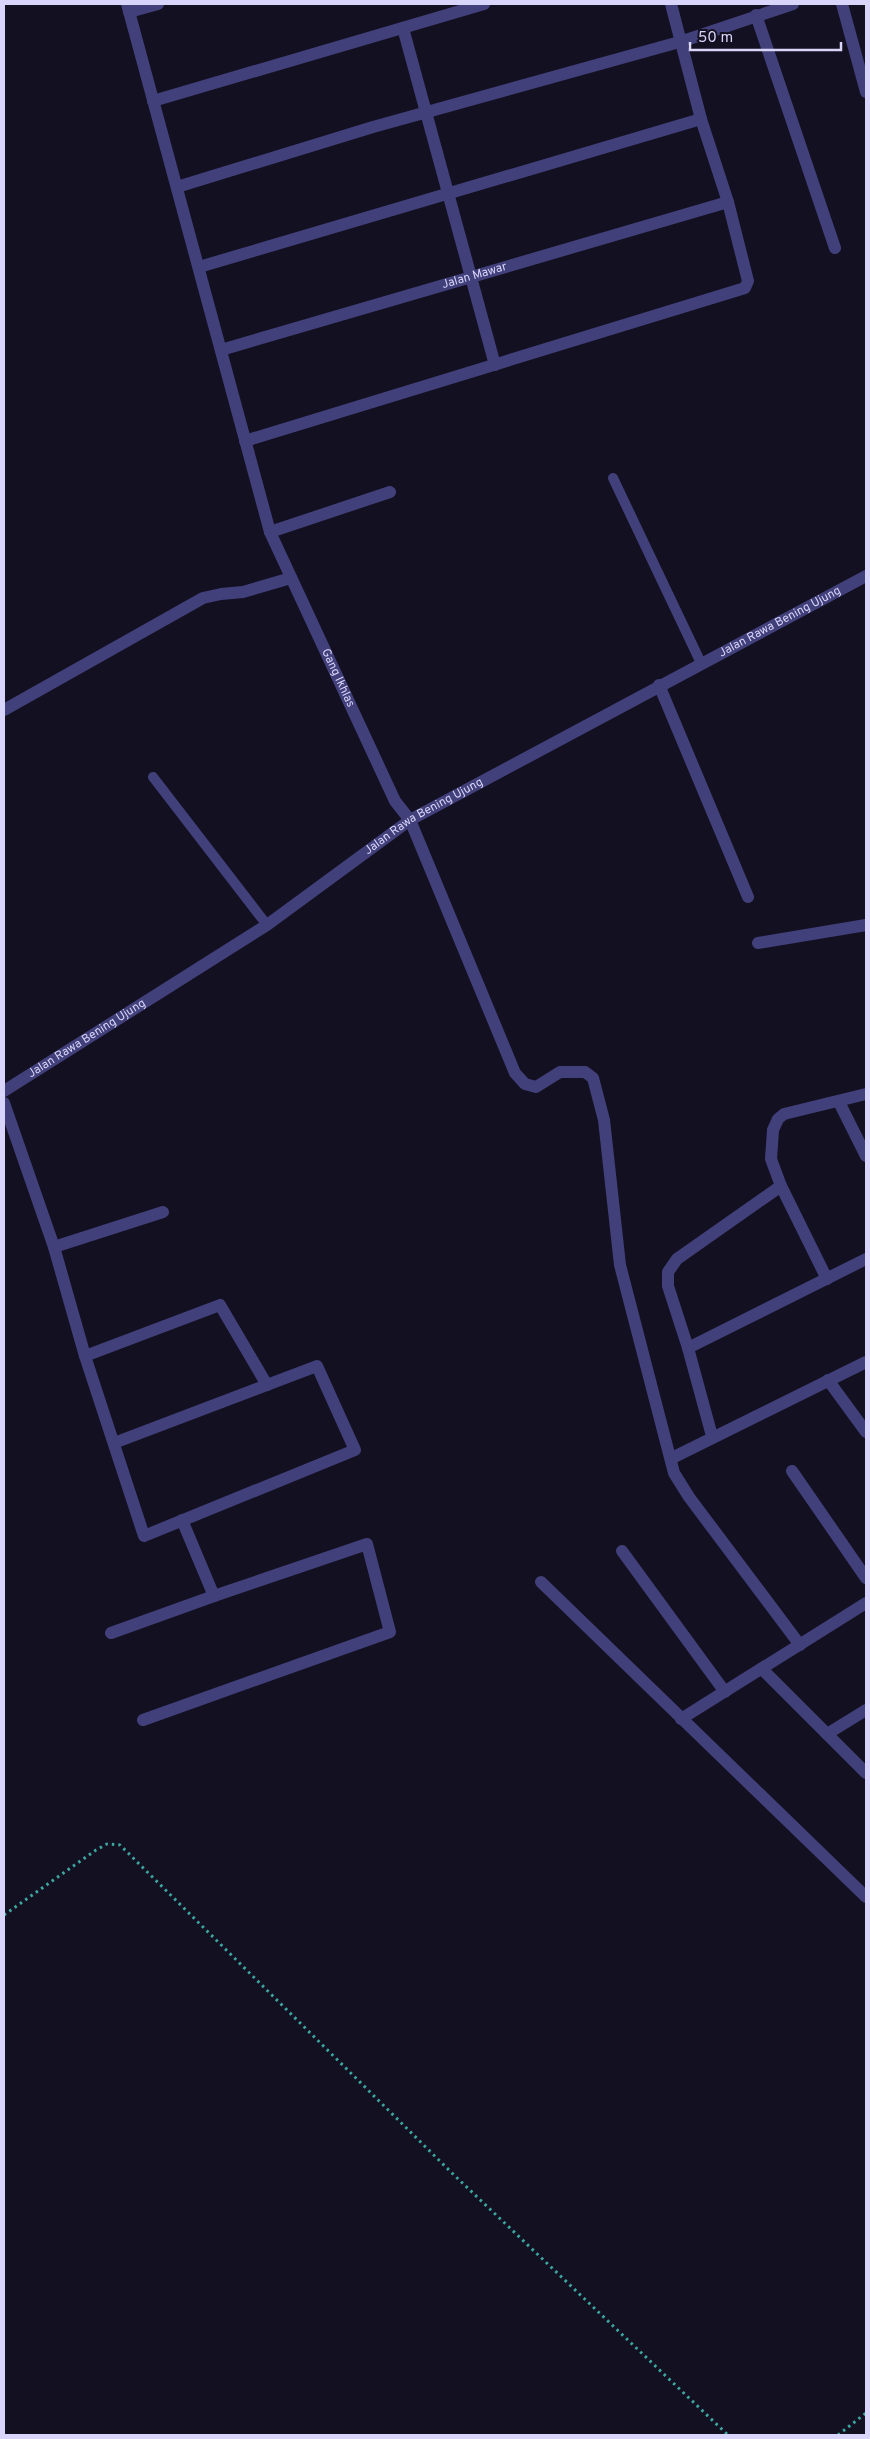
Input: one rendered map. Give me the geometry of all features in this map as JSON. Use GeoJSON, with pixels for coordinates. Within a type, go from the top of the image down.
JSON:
{"type":"FeatureCollection","features":[{"type":"Feature","properties":{"kind":"street"},"geometry":{"type":"LineString","coordinates":[[128,8],[158,4]]}},
{"type":"Feature","properties":{"kind":"street"},"geometry":{"type":"LineString","coordinates":[[153,101],[484,4]]}},
{"type":"Feature","properties":{"kind":"street"},"geometry":{"type":"LineString","coordinates":[[245,441],[745,288],[748,281],[728,202],[701,119],[683,41],[671,4]]}},
{"type":"Feature","properties":{"kind":"street"},"geometry":{"type":"LineString","coordinates":[[177,187],[426,112],[683,41],[780,6],[793,4]]}},
{"type":"Feature","properties":{"kind":"street"},"geometry":{"type":"LineString","coordinates":[[842,4],[866,92]]}},
{"type":"Feature","properties":{"kind":"street","name":"Gang Ikhlas"},"geometry":{"type":"LineString","coordinates":[[128,8],[270,532],[395,801],[410,820],[516,1073],[525,1084],[536,1087],[560,1072],[585,1072],[593,1078],[604,1120],[620,1265],[672,1458],[674,1473],[689,1498],[800,1645]]}},
{"type":"Feature","properties":{"kind":"street"},"geometry":{"type":"LineString","coordinates":[[756,15],[835,248]]}},
{"type":"Feature","properties":{"kind":"street"},"geometry":{"type":"LineString","coordinates":[[403,28],[496,365]]}},
{"type":"Feature","properties":{"kind":"street"},"geometry":{"type":"LineString","coordinates":[[199,267],[701,119]]}},
{"type":"Feature","properties":{"kind":"street","name":"Jalan Mawar"},"geometry":{"type":"LineString","coordinates":[[221,350],[728,202]]}},
{"type":"Feature","properties":{"kind":"street"},"geometry":{"type":"LineString","coordinates":[[270,532],[390,492]]}},
{"type":"Feature","properties":{"kind":"street","name":"Jalan Rawa Bening Ujung"},"geometry":{"type":"LineString","coordinates":[[4,1091],[267,925],[410,820],[659,685],[866,576]]}},
{"type":"Feature","properties":{"kind":"street"},"geometry":{"type":"LineString","coordinates":[[4,710],[203,598],[243,592],[291,578]]}},
{"type":"Feature","properties":{"kind":"street"},"geometry":{"type":"LineString","coordinates":[[659,685],[748,897]]}},
{"type":"Feature","properties":{"kind":"street"},"geometry":{"type":"LineString","coordinates":[[758,943],[866,925]]}},
{"type":"Feature","properties":{"kind":"street"},"geometry":{"type":"LineString","coordinates":[[827,1279],[781,1186],[771,1159],[771,1142],[778,1119],[784,1114],[798,1109],[839,1102],[866,1094]]}},
{"type":"Feature","properties":{"kind":"street"},"geometry":{"type":"LineString","coordinates":[[839,1102],[866,1156]]}},
{"type":"Feature","properties":{"kind":"street"},"geometry":{"type":"LineString","coordinates":[[4,1103],[54,1247],[85,1356],[144,1536],[355,1450],[317,1366],[114,1443]]}},
{"type":"Feature","properties":{"kind":"street"},"geometry":{"type":"LineString","coordinates":[[712,1436],[688,1348],[668,1286],[668,1272],[677,1259],[781,1186]]}},
{"type":"Feature","properties":{"kind":"street"},"geometry":{"type":"LineString","coordinates":[[54,1247],[163,1212]]}},
{"type":"Feature","properties":{"kind":"street"},"geometry":{"type":"LineString","coordinates":[[688,1348],[866,1259]]}},
{"type":"Feature","properties":{"kind":"street"},"geometry":{"type":"LineString","coordinates":[[85,1356],[220,1305],[267,1385]]}},
{"type":"Feature","properties":{"kind":"street"},"geometry":{"type":"LineString","coordinates":[[672,1458],[712,1436],[866,1362]]}},
{"type":"Feature","properties":{"kind":"street"},"geometry":{"type":"LineString","coordinates":[[828,1380],[866,1432]]}},
{"type":"Feature","properties":{"kind":"street"},"geometry":{"type":"LineString","coordinates":[[792,1471],[866,1578]]}},
{"type":"Feature","properties":{"kind":"street"},"geometry":{"type":"LineString","coordinates":[[182,1520],[214,1596]]}},
{"type":"Feature","properties":{"kind":"street"},"geometry":{"type":"LineString","coordinates":[[111,1633],[367,1544],[390,1632],[143,1720]]}},
{"type":"Feature","properties":{"kind":"street"},"geometry":{"type":"LineString","coordinates":[[622,1551],[724,1692]]}},
{"type":"Feature","properties":{"kind":"street"},"geometry":{"type":"LineString","coordinates":[[542,1582],[866,1897]]}},
{"type":"Feature","properties":{"kind":"street"},"geometry":{"type":"LineString","coordinates":[[681,1719],[866,1604]]}},
{"type":"Feature","properties":{"kind":"street"},"geometry":{"type":"LineString","coordinates":[[762,1669],[866,1773]]}},
{"type":"Feature","properties":{"kind":"street"},"geometry":{"type":"LineString","coordinates":[[827,1734],[866,1710]]}},
{"type":"Feature","properties":{"kind":"lane"},"geometry":{"type":"LineString","coordinates":[[613,478],[701,663]]}},
{"type":"Feature","properties":{"kind":"lane"},"geometry":{"type":"LineString","coordinates":[[154,777],[267,925]]}},
{"type":"Feature","properties":{"kind":"path"},"geometry":{"type":"LineString","coordinates":[[4,1915],[96,1850],[107,1844],[120,1845],[454,2175],[728,2435]]}},
{"type":"Feature","properties":{"kind":"path"},"geometry":{"type":"LineString","coordinates":[[838,2435],[866,2414]]}}]}
